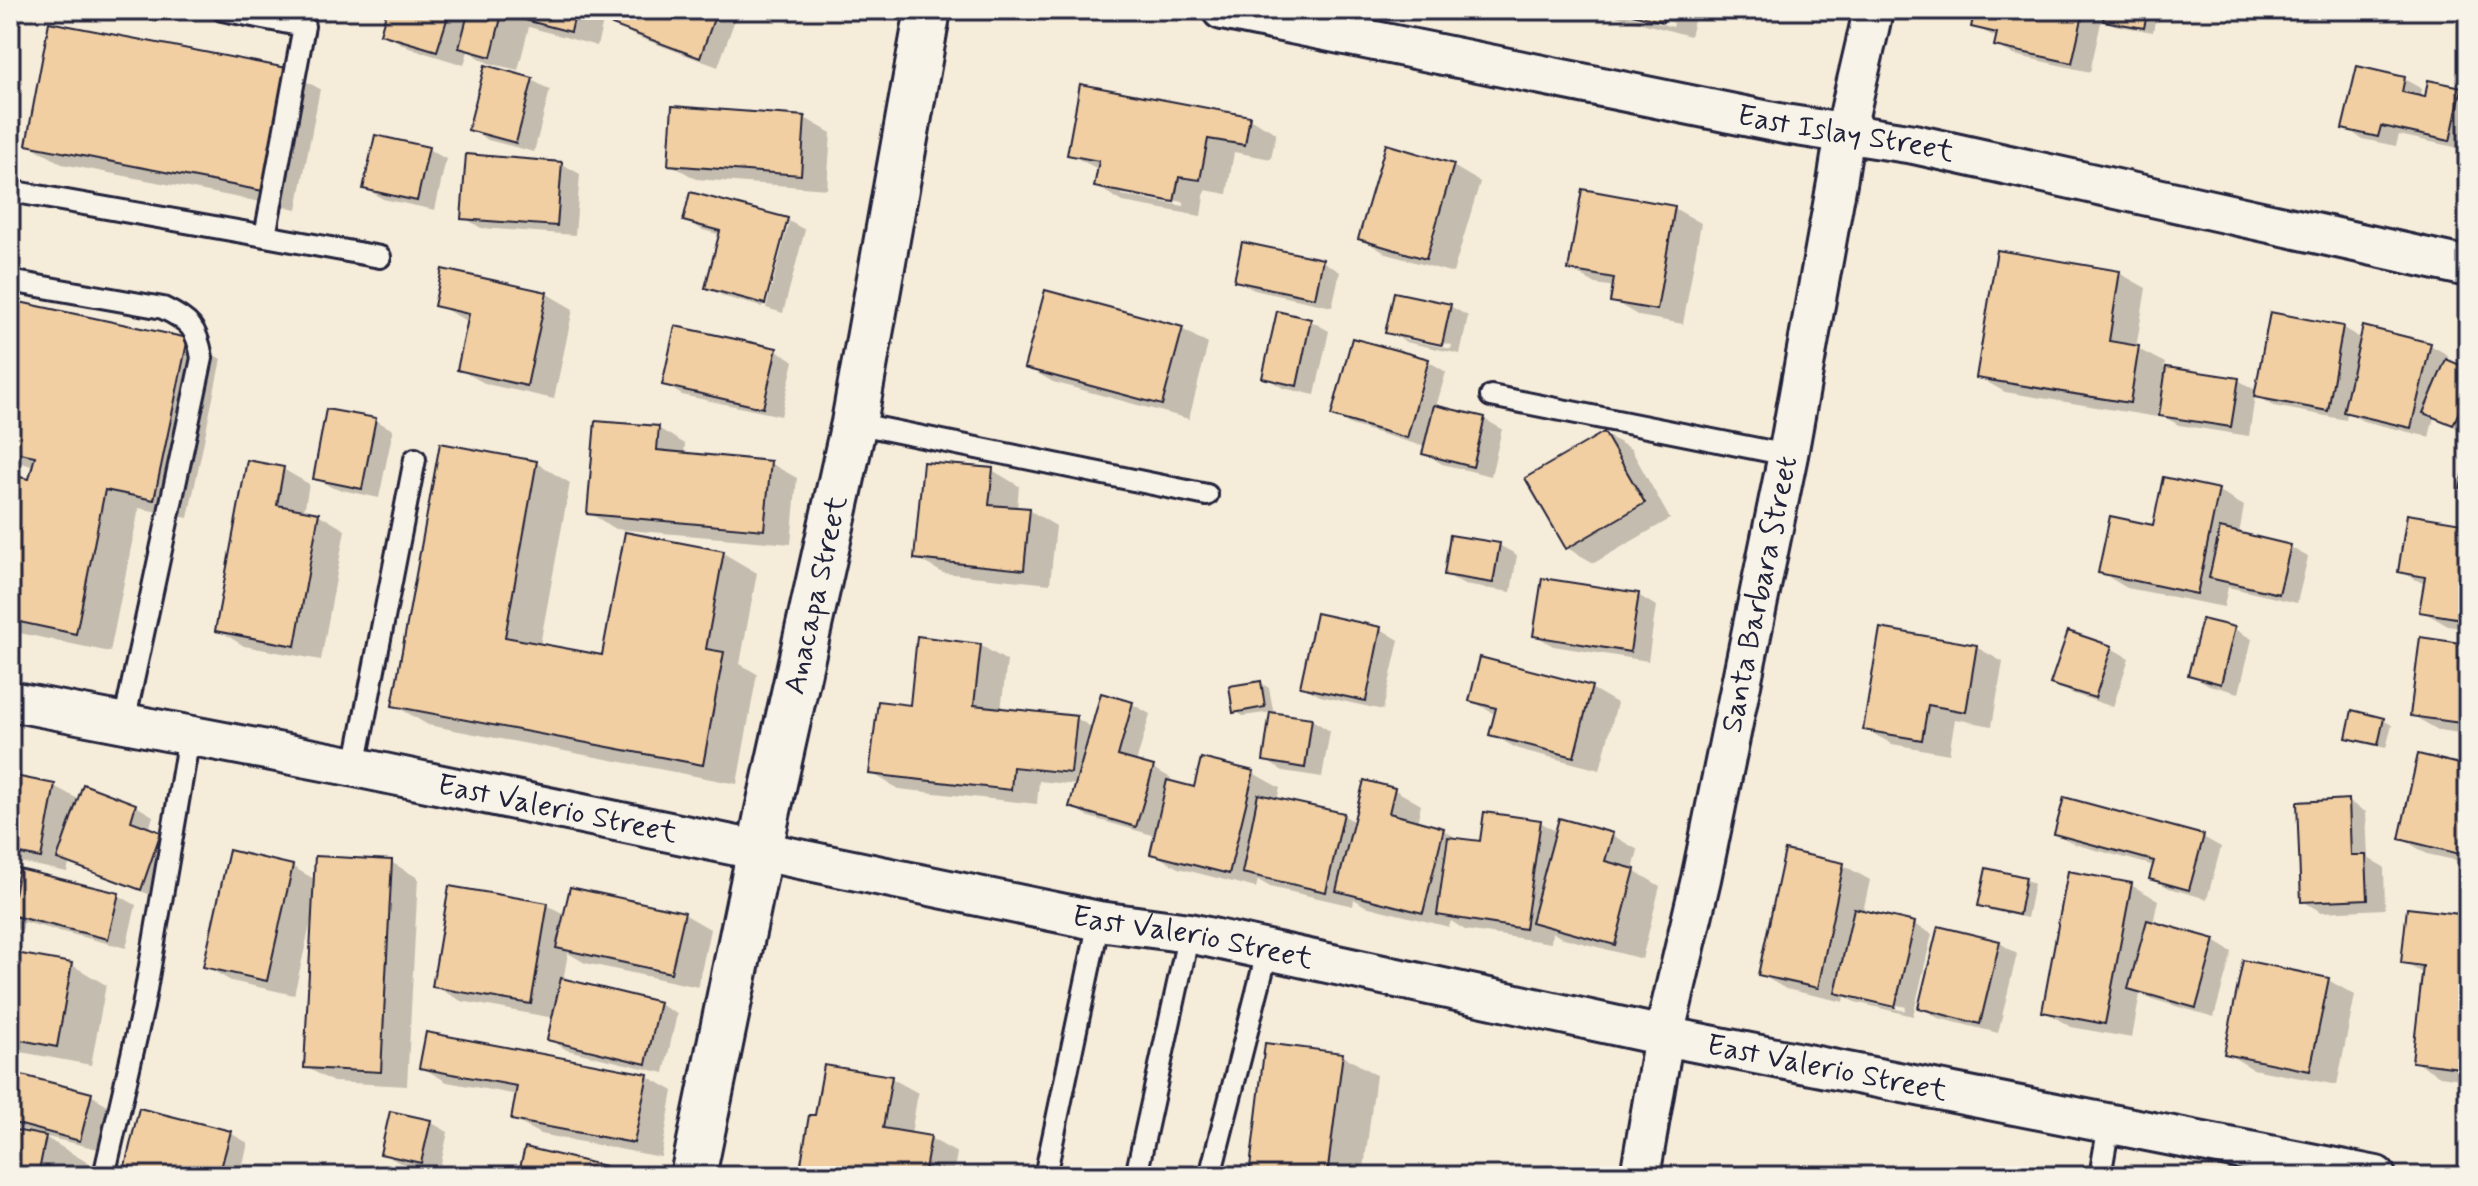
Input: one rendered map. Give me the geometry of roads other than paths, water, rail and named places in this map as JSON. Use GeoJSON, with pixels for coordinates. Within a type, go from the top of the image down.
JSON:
{"type":"FeatureCollection","features":[{"type":"Feature","properties":{"kind":"street","name":"Anacapa Street"},"geometry":{"type":"LineString","coordinates":[[693,1176],[759,852],[854,423],[928,10]]}},
{"type":"Feature","properties":{"kind":"street","name":"East Islay Street"},"geometry":{"type":"LineString","coordinates":[[1222,10],[1587,86],[1914,144],[2468,267]]}},
{"type":"Feature","properties":{"kind":"street","name":"Santa Barbara Street"},"geometry":{"type":"LineString","coordinates":[[1640,1176],[1664,1036],[1701,879],[1788,455],[1844,134],[1860,78],[1873,10]]}},
{"type":"Feature","properties":{"kind":"street","name":"East Valerio Street"},"geometry":{"type":"LineString","coordinates":[[10,701],[355,767],[1099,921],[1189,933],[1664,1036],[2376,1176]]}},
{"type":"Feature","properties":{"kind":"lane"},"geometry":{"type":"LineString","coordinates":[[222,10],[304,26],[265,236]]}},
{"type":"Feature","properties":{"kind":"lane"},"geometry":{"type":"LineString","coordinates":[[10,191],[380,257]]}},
{"type":"Feature","properties":{"kind":"lane"},"geometry":{"type":"LineString","coordinates":[[10,281],[163,308],[184,318],[198,335],[202,358],[124,723]]}},
{"type":"Feature","properties":{"kind":"lane"},"geometry":{"type":"LineString","coordinates":[[1491,396],[1788,455]]}},
{"type":"Feature","properties":{"kind":"lane"},"geometry":{"type":"LineString","coordinates":[[854,423],[1207,495]]}},
{"type":"Feature","properties":{"kind":"lane"},"geometry":{"type":"LineString","coordinates":[[355,767],[415,459]]}},
{"type":"Feature","properties":{"kind":"lane"},"geometry":{"type":"LineString","coordinates":[[104,1176],[143,1007],[189,737]]}},
{"type":"Feature","properties":{"kind":"lane"},"geometry":{"type":"LineString","coordinates":[[1045,1176],[1099,921]]}},
{"type":"Feature","properties":{"kind":"lane"},"geometry":{"type":"LineString","coordinates":[[1136,1176],[1189,933]]}},
{"type":"Feature","properties":{"kind":"lane"},"geometry":{"type":"LineString","coordinates":[[1210,1176],[1268,949]]}},
{"type":"Feature","properties":{"kind":"lane"},"geometry":{"type":"LineString","coordinates":[[2100,1176],[2109,1125]]}}]}
